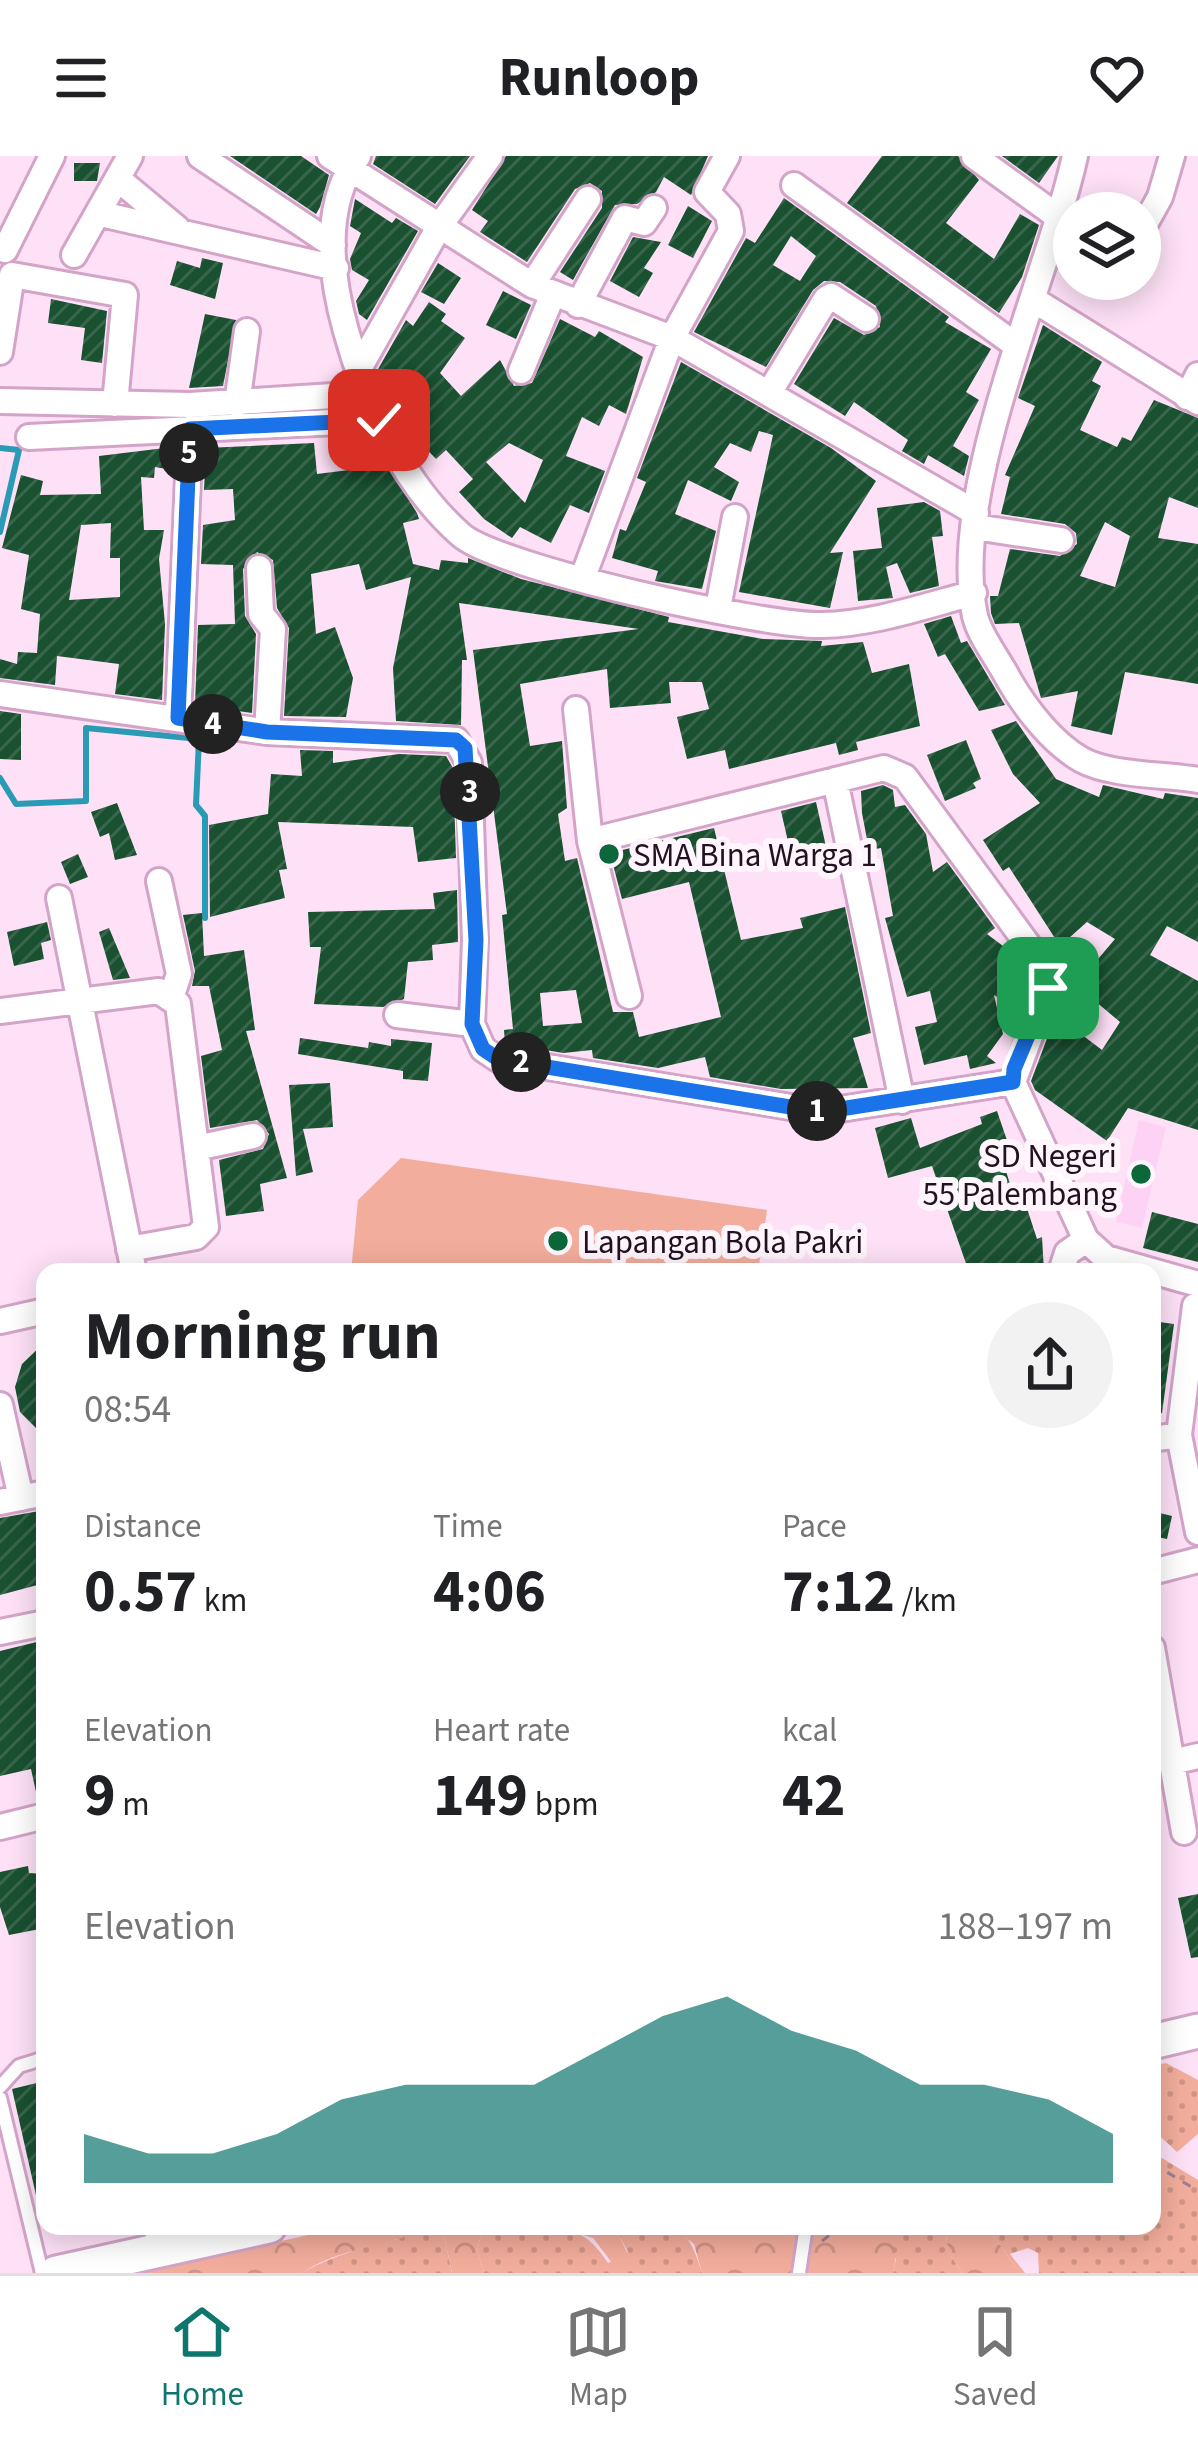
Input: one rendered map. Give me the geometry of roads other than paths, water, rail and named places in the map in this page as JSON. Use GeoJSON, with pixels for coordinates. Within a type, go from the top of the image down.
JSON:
{"type":"FeatureCollection","features":[{"type":"Feature","properties":{"kind":"main road"},"geometry":{"type":"LineString","coordinates":[[1161,2040],[1198,2031]]}},
{"type":"Feature","properties":{"kind":"main road"},"geometry":{"type":"LineString","coordinates":[[56,2273],[152,2239],[188,2235]]}},
{"type":"Feature","properties":{"kind":"street"},"geometry":{"type":"LineString","coordinates":[[5,250],[52,156]]}},
{"type":"Feature","properties":{"kind":"street"},"geometry":{"type":"LineString","coordinates":[[200,156],[334,256]]}},
{"type":"Feature","properties":{"kind":"street"},"geometry":{"type":"LineString","coordinates":[[360,383],[440,227],[490,156]]}},
{"type":"Feature","properties":{"kind":"street"},"geometry":{"type":"LineString","coordinates":[[583,577],[672,338],[731,231],[728,214],[707,192],[727,156]]}},
{"type":"Feature","properties":{"kind":"street"},"geometry":{"type":"LineString","coordinates":[[974,156],[1053,215]]}},
{"type":"Feature","properties":{"kind":"street"},"geometry":{"type":"LineString","coordinates":[[1071,192],[1075,156]]}},
{"type":"Feature","properties":{"kind":"street"},"geometry":{"type":"LineString","coordinates":[[1161,194],[1172,156]]}},
{"type":"Feature","properties":{"kind":"street"},"geometry":{"type":"LineString","coordinates":[[974,593],[861,622],[819,626],[583,577],[463,537],[416,481],[360,383],[334,256],[332,213],[346,160],[440,227],[542,290],[672,338],[976,520],[1060,540]]}},
{"type":"Feature","properties":{"kind":"street"},"geometry":{"type":"LineString","coordinates":[[74,255],[124,168],[184,233]]}},
{"type":"Feature","properties":{"kind":"street"},"geometry":{"type":"LineString","coordinates":[[794,185],[1017,346]]}},
{"type":"Feature","properties":{"kind":"street"},"geometry":{"type":"LineString","coordinates":[[521,371],[542,290],[588,199]]}},
{"type":"Feature","properties":{"kind":"street"},"geometry":{"type":"LineString","coordinates":[[578,305],[626,218],[644,224],[654,208]]}},
{"type":"Feature","properties":{"kind":"street"},"geometry":{"type":"LineString","coordinates":[[101,214],[184,233],[334,256]]}},
{"type":"Feature","properties":{"kind":"street"},"geometry":{"type":"LineString","coordinates":[[1053,257],[1017,346],[976,520],[975,618],[1018,694],[1057,742],[1086,762],[1198,781]]}},
{"type":"Feature","properties":{"kind":"street"},"geometry":{"type":"LineString","coordinates":[[0,352],[13,275],[125,295],[115,404]]}},
{"type":"Feature","properties":{"kind":"street"},"geometry":{"type":"LineString","coordinates":[[769,393],[828,296],[866,319]]}},
{"type":"Feature","properties":{"kind":"street"},"geometry":{"type":"LineString","coordinates":[[1034,300],[1194,391]]}},
{"type":"Feature","properties":{"kind":"street"},"geometry":{"type":"LineString","coordinates":[[237,404],[247,331]]}},
{"type":"Feature","properties":{"kind":"street"},"geometry":{"type":"LineString","coordinates":[[0,401],[237,404],[360,383]]}},
{"type":"Feature","properties":{"kind":"street"},"geometry":{"type":"LineString","coordinates":[[29,437],[379,420]]}},
{"type":"Feature","properties":{"kind":"street"},"geometry":{"type":"LineString","coordinates":[[178,718],[190,429]]}},
{"type":"Feature","properties":{"kind":"street"},"geometry":{"type":"LineString","coordinates":[[718,608],[735,517]]}},
{"type":"Feature","properties":{"kind":"street"},"geometry":{"type":"LineString","coordinates":[[259,568],[261,614],[273,629],[267,732]]}},
{"type":"Feature","properties":{"kind":"street"},"geometry":{"type":"LineString","coordinates":[[0,694],[267,732],[456,740],[465,748],[476,940],[472,1024],[483,1049],[498,1059],[821,1112],[1013,1082]]}},
{"type":"Feature","properties":{"kind":"street"},"geometry":{"type":"LineString","coordinates":[[576,710],[590,841],[629,996]]}},
{"type":"Feature","properties":{"kind":"street"},"geometry":{"type":"LineString","coordinates":[[590,841],[884,768],[905,777],[1045,968],[1048,988],[1013,1082],[1086,1240],[1118,1263]]}},
{"type":"Feature","properties":{"kind":"street"},"geometry":{"type":"LineString","coordinates":[[835,781],[902,1101]]}},
{"type":"Feature","properties":{"kind":"street"},"geometry":{"type":"LineString","coordinates":[[159,881],[179,974],[172,995]]}},
{"type":"Feature","properties":{"kind":"street"},"geometry":{"type":"LineString","coordinates":[[0,1011],[78,1002],[159,991],[172,995],[178,1004],[202,1234],[132,1261],[78,1002],[58,898]]}},
{"type":"Feature","properties":{"kind":"street"},"geometry":{"type":"LineString","coordinates":[[397,1015],[472,1024]]}},
{"type":"Feature","properties":{"kind":"street"},"geometry":{"type":"LineString","coordinates":[[196,1148],[253,1136]]}},
{"type":"Feature","properties":{"kind":"street"},"geometry":{"type":"LineString","coordinates":[[1063,1263],[1066,1253],[1086,1240]]}},
{"type":"Feature","properties":{"kind":"street"},"geometry":{"type":"LineString","coordinates":[[1161,1281],[1196,1295],[1179,1435],[1198,1532]]}},
{"type":"Feature","properties":{"kind":"street"},"geometry":{"type":"LineString","coordinates":[[0,1321],[36,1313]]}},
{"type":"Feature","properties":{"kind":"street"},"geometry":{"type":"LineString","coordinates":[[0,1405],[22,1498]]}},
{"type":"Feature","properties":{"kind":"street"},"geometry":{"type":"LineString","coordinates":[[1161,1438],[1179,1435]]}},
{"type":"Feature","properties":{"kind":"street"},"geometry":{"type":"LineString","coordinates":[[1161,1570],[1198,1560]]}},
{"type":"Feature","properties":{"kind":"street"},"geometry":{"type":"LineString","coordinates":[[0,1632],[36,1625]]}},
{"type":"Feature","properties":{"kind":"street"},"geometry":{"type":"LineString","coordinates":[[1161,1699],[1184,1832]]}},
{"type":"Feature","properties":{"kind":"street"},"geometry":{"type":"LineString","coordinates":[[1172,1762],[1198,1756]]}},
{"type":"Feature","properties":{"kind":"street"},"geometry":{"type":"LineString","coordinates":[[0,1827],[36,1818]]}},
{"type":"Feature","properties":{"kind":"lane"},"geometry":{"type":"LineString","coordinates":[[0,2087],[19,2066],[36,2061]]}},
{"type":"Feature","properties":{"kind":"lane"},"geometry":{"type":"LineString","coordinates":[[0,2098],[42,2273]]}},
{"type":"Feature","properties":{"kind":"lane"},"geometry":{"type":"LineString","coordinates":[[799,2273],[805,2235]]}},
{"type":"Feature","properties":{"kind":"waterway"},"geometry":{"type":"LineString","coordinates":[[0,448],[19,450],[0,532]]}},
{"type":"Feature","properties":{"kind":"waterway"},"geometry":{"type":"LineString","coordinates":[[0,778],[16,804],[86,801],[86,728],[199,739],[196,805],[205,816],[205,918]]}},
{"type":"Feature","properties":{"kind":"place","name":"SMA Bina Warga 1"},"geometry":{"type":"Point","coordinates":[609,854]}},
{"type":"Feature","properties":{"kind":"place","name":"SD Negeri 55 Palembang"},"geometry":{"type":"Point","coordinates":[1141,1174]}},
{"type":"Feature","properties":{"kind":"place","name":"Lapangan Bola Pakri"},"geometry":{"type":"Point","coordinates":[558,1241]}}]}
